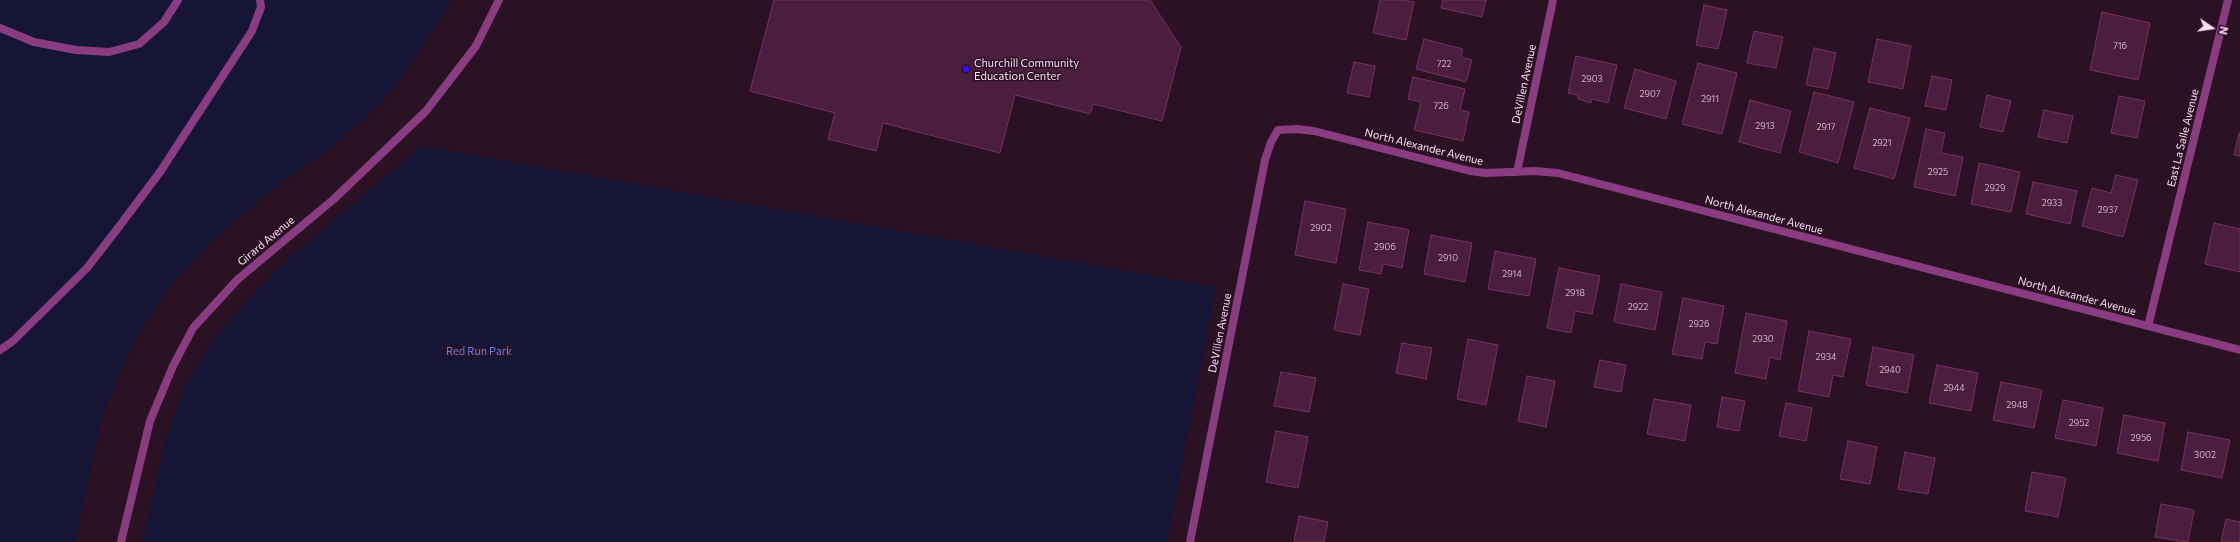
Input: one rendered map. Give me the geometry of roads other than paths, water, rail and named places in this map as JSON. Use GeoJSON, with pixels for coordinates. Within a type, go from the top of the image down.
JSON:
{"type":"FeatureCollection","features":[{"type":"Feature","properties":{"kind":"street"},"geometry":{"type":"LineString","coordinates":[[0,28],[34,42],[76,50],[109,52],[139,44],[164,22],[178,0]]}},
{"type":"Feature","properties":{"kind":"street"},"geometry":{"type":"LineString","coordinates":[[0,350],[13,341],[87,268],[122,224],[160,172],[252,31],[261,7],[260,0]]}},
{"type":"Feature","properties":{"kind":"street","name":"Girard Avenue"},"geometry":{"type":"LineString","coordinates":[[121,542],[150,420],[172,366],[192,328],[238,279],[334,199],[426,110],[476,46],[499,0]]}},
{"type":"Feature","properties":{"kind":"street","name":"DeVillen Avenue"},"geometry":{"type":"LineString","coordinates":[[1517,172],[1553,0]]}},
{"type":"Feature","properties":{"kind":"street","name":"East La Salle Avenue"},"geometry":{"type":"LineString","coordinates":[[2148,326],[2228,0]]}},
{"type":"Feature","properties":{"kind":"street","name":"North Alexander Avenue"},"geometry":{"type":"LineString","coordinates":[[1278,130],[1297,129],[1314,131],[1470,171],[1485,173],[1547,171],[1558,173],[2240,350]]}},
{"type":"Feature","properties":{"kind":"street","name":"DeVillen Avenue"},"geometry":{"type":"LineString","coordinates":[[1190,542],[1265,160],[1271,142],[1278,130]]}},
{"type":"Feature","properties":{"kind":"place","name":"Churchill Community Education Center"},"geometry":{"type":"Point","coordinates":[966,69]}},
{"type":"Feature","properties":{"kind":"park label","name":"Red Run Park"},"geometry":{"type":"Point","coordinates":[479,351]}}]}
